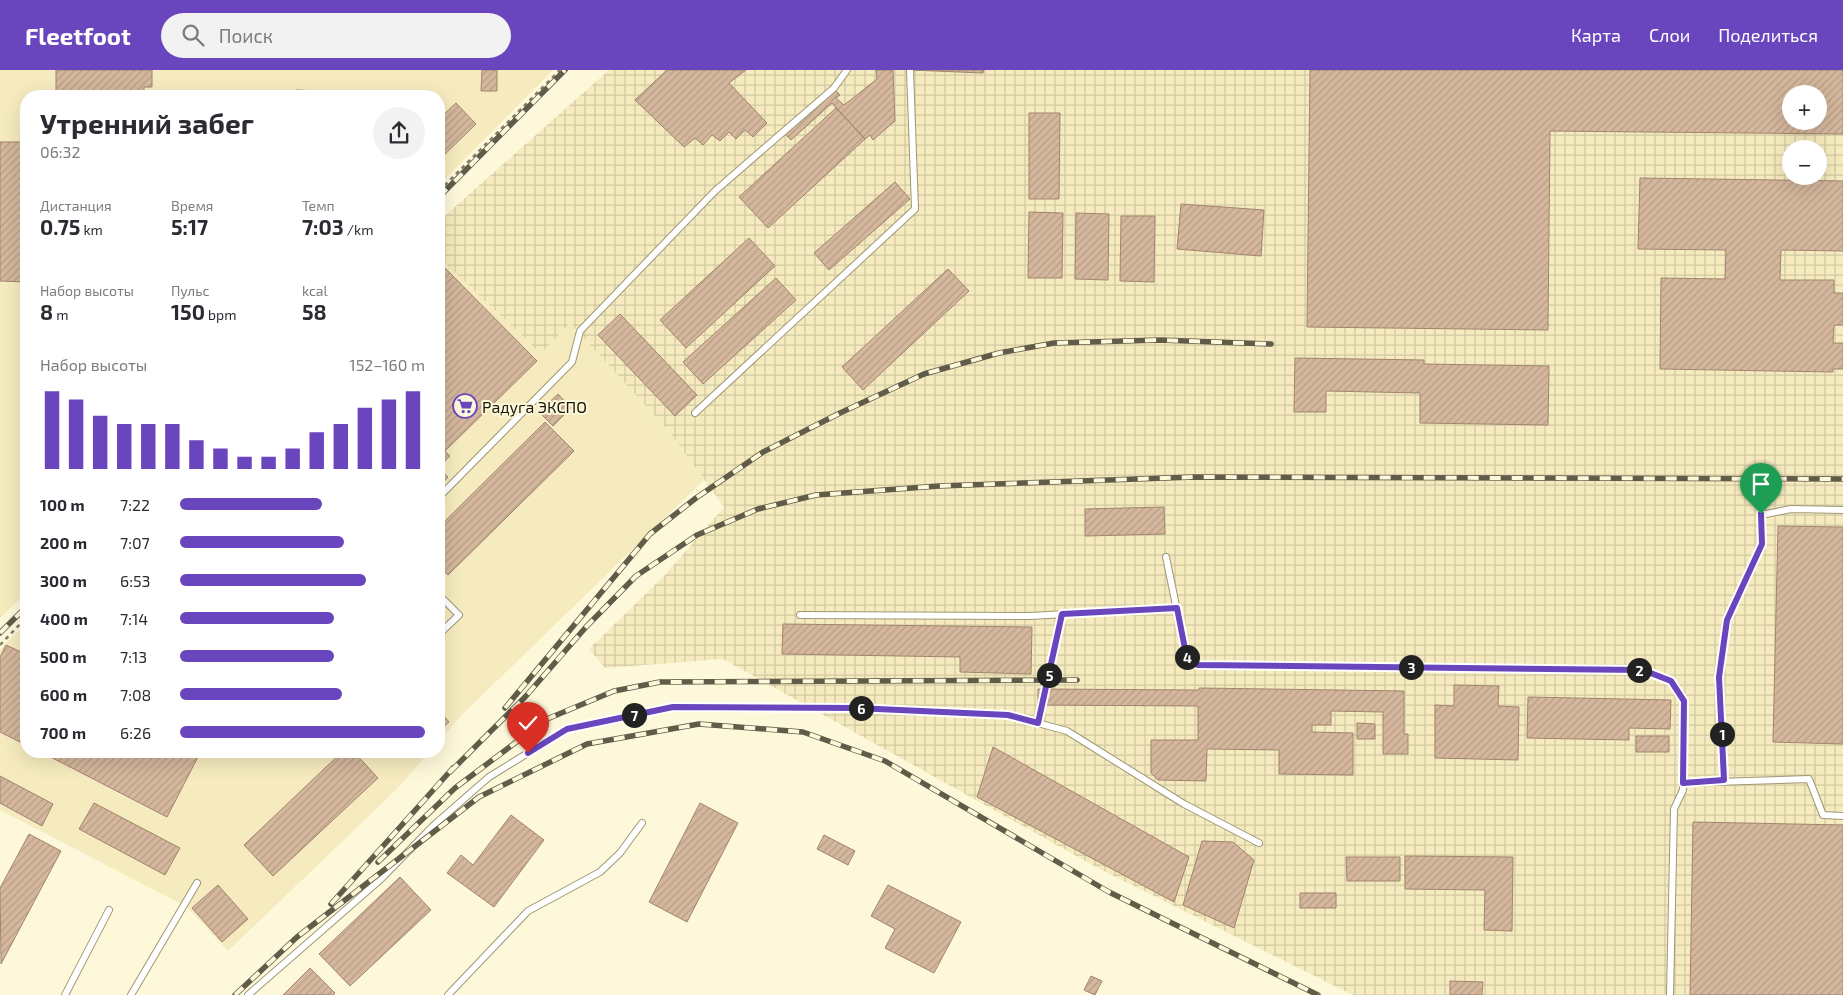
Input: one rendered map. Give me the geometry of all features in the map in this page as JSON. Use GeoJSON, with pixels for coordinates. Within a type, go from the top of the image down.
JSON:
{"type":"FeatureCollection","features":[{"type":"Feature","properties":{"kind":"lane"},"geometry":{"type":"LineString","coordinates":[[445,491],[572,362],[580,331],[714,190],[834,88],[847,70]]}},
{"type":"Feature","properties":{"kind":"lane"},"geometry":{"type":"LineString","coordinates":[[694,413],[915,209],[910,70]]}},
{"type":"Feature","properties":{"kind":"lane"},"geometry":{"type":"LineString","coordinates":[[1724,780],[1720,667],[1727,620],[1762,544],[1761,514],[1791,509],[1843,510]]}},
{"type":"Feature","properties":{"kind":"lane"},"geometry":{"type":"LineString","coordinates":[[1166,557],[1187,659],[1198,665],[1643,670],[1671,681],[1684,701],[1683,790],[1674,809],[1670,995]]}},
{"type":"Feature","properties":{"kind":"lane"},"geometry":{"type":"LineString","coordinates":[[445,601],[459,616],[445,629]]}},
{"type":"Feature","properties":{"kind":"lane"},"geometry":{"type":"LineString","coordinates":[[800,615],[1030,616],[1177,608]]}},
{"type":"Feature","properties":{"kind":"lane"},"geometry":{"type":"LineString","coordinates":[[1038,723],[1062,614]]}},
{"type":"Feature","properties":{"kind":"lane"},"geometry":{"type":"LineString","coordinates":[[248,995],[381,879],[434,825],[489,777],[567,729],[673,707],[866,708],[1008,715],[1067,730],[1184,804],[1259,843]]}},
{"type":"Feature","properties":{"kind":"lane"},"geometry":{"type":"LineString","coordinates":[[1683,783],[1724,780],[1809,779],[1823,815],[1843,816]]}},
{"type":"Feature","properties":{"kind":"lane"},"geometry":{"type":"LineString","coordinates":[[448,995],[528,911],[600,872],[620,853],[642,823]]}},
{"type":"Feature","properties":{"kind":"lane"},"geometry":{"type":"LineString","coordinates":[[131,995],[197,883]]}},
{"type":"Feature","properties":{"kind":"lane"},"geometry":{"type":"LineString","coordinates":[[65,995],[109,910]]}},
{"type":"Feature","properties":{"kind":"path"},"geometry":{"type":"LineString","coordinates":[[445,185],[560,70]]}},
{"type":"Feature","properties":{"kind":"path"},"geometry":{"type":"LineString","coordinates":[[0,645],[20,624]]}},
{"type":"Feature","properties":{"kind":"shaded area"},"geometry":{"type":"Polygon","coordinates":[[[0,70],[553,70],[445,179],[445,90],[20,90],[20,599],[0,618],[0,70]]]}},
{"type":"Feature","properties":{"kind":"shaded area"},"geometry":{"type":"Polygon","coordinates":[[[609,70],[1843,70],[1843,995],[1353,995],[1098,868],[723,659],[605,668],[589,649],[665,575],[724,507],[668,430],[570,323],[541,354],[445,263],[445,216],[609,70]]]}},
{"type":"Feature","properties":{"kind":"shaded area"},"geometry":{"type":"Polygon","coordinates":[[[445,263],[541,354],[570,323],[668,430],[704,480],[463,714],[445,734],[445,263]]]}},
{"type":"Feature","properties":{"kind":"shaded area"},"geometry":{"type":"Polygon","coordinates":[[[20,629],[20,758],[424,758],[396,790],[228,951],[187,907],[0,810],[0,649],[20,629]]]}},
{"type":"Feature","properties":{"kind":"building"},"geometry":{"type":"Polygon","coordinates":[[[56,70],[152,70],[152,87],[144,87],[144,90],[56,90],[56,70]]]}},
{"type":"Feature","properties":{"kind":"building"},"geometry":{"type":"Polygon","coordinates":[[[482,70],[497,70],[497,91],[481,91],[482,70]]]}},
{"type":"Feature","properties":{"kind":"building"},"geometry":{"type":"Polygon","coordinates":[[[667,70],[746,70],[729,83],[767,123],[753,137],[745,130],[736,139],[729,132],[720,141],[712,135],[703,145],[695,138],[684,147],[635,100],[667,70]]]}},
{"type":"Feature","properties":{"kind":"building"},"geometry":{"type":"Polygon","coordinates":[[[876,70],[893,70],[895,121],[873,140],[870,135],[865,139],[832,103],[791,140],[783,132],[835,90],[840,95],[836,98],[844,105],[877,79],[876,70]]]}},
{"type":"Feature","properties":{"kind":"building"},"geometry":{"type":"Polygon","coordinates":[[[911,70],[984,70],[983,73],[911,70]]]}},
{"type":"Feature","properties":{"kind":"building"},"geometry":{"type":"Polygon","coordinates":[[[1310,70],[1843,70],[1843,134],[1550,131],[1548,330],[1307,327],[1310,70]]]}},
{"type":"Feature","properties":{"kind":"building"},"geometry":{"type":"Polygon","coordinates":[[[456,103],[476,124],[445,154],[445,113],[456,103]]]}},
{"type":"Feature","properties":{"kind":"building"},"geometry":{"type":"Polygon","coordinates":[[[836,108],[865,139],[768,228],[739,197],[836,108]]]}},
{"type":"Feature","properties":{"kind":"building"},"geometry":{"type":"Polygon","coordinates":[[[1029,113],[1060,113],[1059,199],[1029,199],[1029,113]]]}},
{"type":"Feature","properties":{"kind":"building"},"geometry":{"type":"Polygon","coordinates":[[[0,142],[20,142],[20,282],[0,281],[0,142]]]}},
{"type":"Feature","properties":{"kind":"building"},"geometry":{"type":"Polygon","coordinates":[[[1640,178],[1782,180],[1782,185],[1827,185],[1827,181],[1843,181],[1843,251],[1781,250],[1780,280],[1834,280],[1834,293],[1843,293],[1843,325],[1834,325],[1833,343],[1843,343],[1843,369],[1833,369],[1833,372],[1660,369],[1661,278],[1725,279],[1726,250],[1638,249],[1640,178]]]}},
{"type":"Feature","properties":{"kind":"building"},"geometry":{"type":"Polygon","coordinates":[[[895,182],[910,199],[829,270],[814,253],[895,182]]]}},
{"type":"Feature","properties":{"kind":"building"},"geometry":{"type":"Polygon","coordinates":[[[1181,204],[1264,210],[1261,256],[1177,249],[1181,204]]]}},
{"type":"Feature","properties":{"kind":"building"},"geometry":{"type":"Polygon","coordinates":[[[1029,212],[1063,213],[1062,278],[1028,278],[1029,212]]]}},
{"type":"Feature","properties":{"kind":"building"},"geometry":{"type":"Polygon","coordinates":[[[1076,213],[1109,214],[1108,280],[1075,279],[1076,213]]]}},
{"type":"Feature","properties":{"kind":"building"},"geometry":{"type":"Polygon","coordinates":[[[1121,216],[1155,216],[1154,282],[1120,281],[1121,216]]]}},
{"type":"Feature","properties":{"kind":"building"},"geometry":{"type":"Polygon","coordinates":[[[749,238],[775,266],[686,348],[660,320],[749,238]]]}},
{"type":"Feature","properties":{"kind":"building","name":"Радуга ЭКСПО"},"geometry":{"type":"Polygon","coordinates":[[[445,268],[537,361],[445,451],[445,268]]]}},
{"type":"Feature","properties":{"kind":"building"},"geometry":{"type":"Polygon","coordinates":[[[948,269],[969,291],[863,390],[842,367],[948,269]]]}},
{"type":"Feature","properties":{"kind":"building"},"geometry":{"type":"Polygon","coordinates":[[[776,278],[796,300],[703,384],[683,362],[776,278]]]}},
{"type":"Feature","properties":{"kind":"building"},"geometry":{"type":"Polygon","coordinates":[[[620,314],[697,395],[675,416],[598,335],[620,314]]]}},
{"type":"Feature","properties":{"kind":"building"},"geometry":{"type":"Polygon","coordinates":[[[1295,358],[1424,360],[1424,364],[1549,366],[1548,425],[1420,423],[1420,393],[1326,391],[1326,412],[1294,412],[1295,358]]]}},
{"type":"Feature","properties":{"kind":"building"},"geometry":{"type":"Polygon","coordinates":[[[558,394],[571,408],[553,426],[539,412],[558,394]]]}},
{"type":"Feature","properties":{"kind":"building"},"geometry":{"type":"Polygon","coordinates":[[[545,422],[574,451],[448,575],[445,572],[445,521],[545,422]]]}},
{"type":"Feature","properties":{"kind":"building","name":"Радуга ЭКСПО"},"geometry":{"type":"Polygon","coordinates":[[[445,451],[450,456],[445,461],[445,451]]]}},
{"type":"Feature","properties":{"kind":"building"},"geometry":{"type":"Polygon","coordinates":[[[1164,507],[1165,534],[1085,536],[1085,509],[1164,507]]]}},
{"type":"Feature","properties":{"kind":"building"},"geometry":{"type":"Polygon","coordinates":[[[1778,526],[1843,527],[1843,744],[1773,742],[1778,526]]]}},
{"type":"Feature","properties":{"kind":"building"},"geometry":{"type":"Polygon","coordinates":[[[783,624],[1032,627],[1031,674],[960,672],[960,657],[782,654],[783,624]]]}},
{"type":"Feature","properties":{"kind":"building"},"geometry":{"type":"Polygon","coordinates":[[[6,645],[20,652],[20,742],[0,732],[0,657],[6,645]]]}},
{"type":"Feature","properties":{"kind":"building"},"geometry":{"type":"Polygon","coordinates":[[[1454,685],[1499,686],[1498,706],[1519,707],[1518,760],[1435,758],[1435,705],[1454,706],[1454,685]]]}},
{"type":"Feature","properties":{"kind":"building"},"geometry":{"type":"Polygon","coordinates":[[[1199,688],[1404,691],[1404,734],[1408,734],[1408,754],[1383,754],[1383,712],[1331,711],[1331,725],[1312,725],[1312,732],[1353,733],[1353,775],[1279,774],[1279,750],[1207,749],[1206,781],[1158,780],[1151,773],[1151,740],[1198,740],[1198,706],[1038,705],[1038,689],[1199,690],[1199,688]]]}},
{"type":"Feature","properties":{"kind":"building"},"geometry":{"type":"Polygon","coordinates":[[[1528,697],[1671,700],[1670,729],[1629,728],[1629,740],[1527,738],[1528,697]]]}},
{"type":"Feature","properties":{"kind":"building"},"geometry":{"type":"Polygon","coordinates":[[[445,717],[449,722],[445,726],[445,717]]]}},
{"type":"Feature","properties":{"kind":"building"},"geometry":{"type":"Polygon","coordinates":[[[1357,723],[1375,724],[1375,739],[1357,739],[1357,723]]]}},
{"type":"Feature","properties":{"kind":"building"},"geometry":{"type":"Polygon","coordinates":[[[1636,736],[1669,736],[1669,752],[1636,752],[1636,736]]]}},
{"type":"Feature","properties":{"kind":"building"},"geometry":{"type":"Polygon","coordinates":[[[993,747],[1189,857],[1174,902],[977,797],[993,747]]]}},
{"type":"Feature","properties":{"kind":"building"},"geometry":{"type":"Polygon","coordinates":[[[53,758],[197,758],[167,817],[53,758]]]}},
{"type":"Feature","properties":{"kind":"building"},"geometry":{"type":"Polygon","coordinates":[[[336,758],[359,758],[378,778],[273,876],[244,845],[336,758]]]}},
{"type":"Feature","properties":{"kind":"building"},"geometry":{"type":"Polygon","coordinates":[[[0,776],[53,804],[42,826],[0,803],[0,776]]]}},
{"type":"Feature","properties":{"kind":"building"},"geometry":{"type":"Polygon","coordinates":[[[94,803],[180,848],[165,875],[79,829],[94,803]]]}},
{"type":"Feature","properties":{"kind":"building"},"geometry":{"type":"Polygon","coordinates":[[[700,803],[738,823],[687,922],[649,902],[700,803]]]}},
{"type":"Feature","properties":{"kind":"building"},"geometry":{"type":"Polygon","coordinates":[[[511,815],[544,840],[494,907],[447,873],[461,855],[473,865],[511,815]]]}},
{"type":"Feature","properties":{"kind":"building"},"geometry":{"type":"Polygon","coordinates":[[[1693,822],[1843,825],[1843,995],[1690,995],[1693,822]]]}},
{"type":"Feature","properties":{"kind":"building"},"geometry":{"type":"Polygon","coordinates":[[[29,834],[61,851],[1,964],[0,888],[29,834]]]}},
{"type":"Feature","properties":{"kind":"building"},"geometry":{"type":"Polygon","coordinates":[[[824,835],[855,851],[848,865],[817,849],[824,835]]]}},
{"type":"Feature","properties":{"kind":"building"},"geometry":{"type":"Polygon","coordinates":[[[1202,841],[1233,842],[1254,860],[1234,928],[1183,905],[1202,841]]]}},
{"type":"Feature","properties":{"kind":"building"},"geometry":{"type":"Polygon","coordinates":[[[1405,856],[1513,857],[1512,931],[1484,930],[1485,890],[1405,889],[1405,856]]]}},
{"type":"Feature","properties":{"kind":"building"},"geometry":{"type":"Polygon","coordinates":[[[1346,857],[1400,857],[1400,881],[1347,881],[1346,857]]]}},
{"type":"Feature","properties":{"kind":"building"},"geometry":{"type":"Polygon","coordinates":[[[400,877],[431,910],[350,986],[319,954],[400,877]]]}},
{"type":"Feature","properties":{"kind":"building"},"geometry":{"type":"Polygon","coordinates":[[[218,885],[248,919],[222,942],[192,908],[218,885]]]}},
{"type":"Feature","properties":{"kind":"building"},"geometry":{"type":"Polygon","coordinates":[[[888,885],[961,922],[934,973],[885,948],[895,929],[871,916],[888,885]]]}},
{"type":"Feature","properties":{"kind":"building"},"geometry":{"type":"Polygon","coordinates":[[[1300,893],[1336,893],[1336,908],[1300,908],[1300,893]]]}},
{"type":"Feature","properties":{"kind":"building"},"geometry":{"type":"Polygon","coordinates":[[[310,968],[335,993],[333,995],[283,995],[310,968]]]}},
{"type":"Feature","properties":{"kind":"building"},"geometry":{"type":"Polygon","coordinates":[[[1091,976],[1102,981],[1095,995],[1084,990],[1091,976]]]}},
{"type":"Feature","properties":{"kind":"building"},"geometry":{"type":"Polygon","coordinates":[[[1450,981],[1483,982],[1482,995],[1450,995],[1450,981]]]}},
{"type":"Feature","properties":{"kind":"railway"},"geometry":{"type":"LineString","coordinates":[[445,191],[565,70]]}},
{"type":"Feature","properties":{"kind":"railway"},"geometry":{"type":"LineString","coordinates":[[505,708],[650,534],[696,498],[763,452],[840,413],[924,374],[999,353],[1054,343],[1160,340],[1271,344]]}},
{"type":"Feature","properties":{"kind":"railway"},"geometry":{"type":"LineString","coordinates":[[450,772],[526,696],[586,627],[636,576],[697,535],[758,509],[816,495],[939,486],[1194,477],[1843,479]]}},
{"type":"Feature","properties":{"kind":"railway"},"geometry":{"type":"LineString","coordinates":[[0,633],[20,613]]}},
{"type":"Feature","properties":{"kind":"railway"},"geometry":{"type":"LineString","coordinates":[[378,862],[455,788],[547,719],[614,691],[660,682],[1077,680]]}},
{"type":"Feature","properties":{"kind":"railway"},"geometry":{"type":"LineString","coordinates":[[235,995],[297,937],[479,797],[587,744],[699,724],[803,732],[885,761],[1109,892],[1318,995]]}},
{"type":"Feature","properties":{"kind":"railway"},"geometry":{"type":"LineString","coordinates":[[331,904],[453,768]]}},
{"type":"Feature","properties":{"kind":"place","name":"Радуга ЭКСПО"},"geometry":{"type":"Point","coordinates":[465,406]}},
{"type":"Feature","properties":{"kind":"route"},"geometry":{"type":"LineString","coordinates":[[528,753],[567,729],[673,707],[856,708],[1008,715],[1038,723],[1062,614],[1177,608],[1187,659],[1198,665],[1643,670],[1671,681],[1684,701],[1683,783],[1724,780],[1719,677],[1727,620],[1738,592],[1762,544],[1761,514]]}}]}
